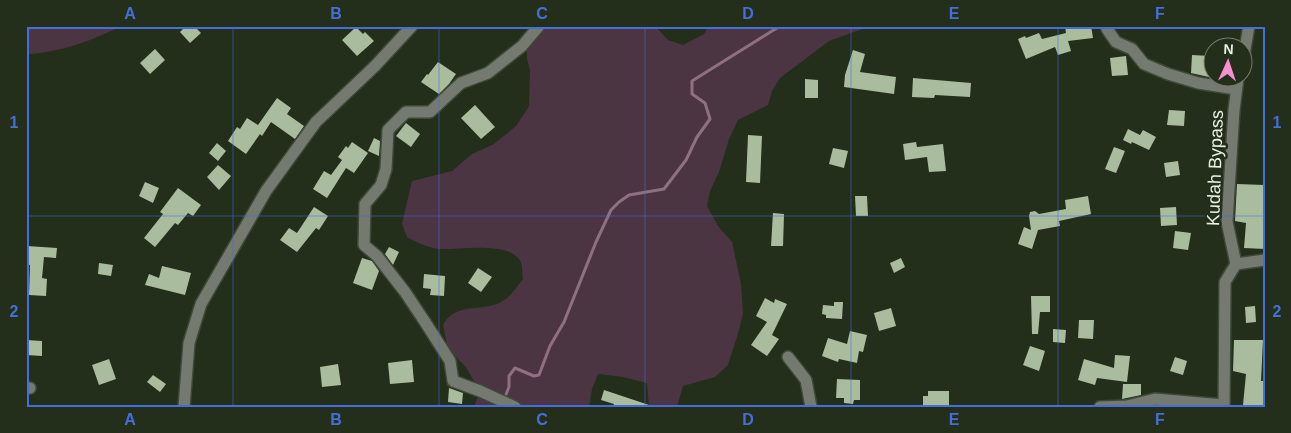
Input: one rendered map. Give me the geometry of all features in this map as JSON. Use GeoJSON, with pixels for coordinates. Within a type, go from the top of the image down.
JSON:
{"type":"FeatureCollection","features":[{"type":"Feature","properties":{"kind":"street"},"geometry":{"type":"LineString","coordinates":[[184,407],[189,344],[201,304],[266,191],[316,122],[375,66],[412,26]]}},
{"type":"Feature","properties":{"kind":"street"},"geometry":{"type":"LineString","coordinates":[[515,407],[453,380],[450,361],[405,292],[377,256],[364,245],[365,204],[382,185],[386,169],[388,130],[406,112],[430,112],[461,83],[488,73],[522,46],[539,26]]}},
{"type":"Feature","properties":{"kind":"street"},"geometry":{"type":"LineString","coordinates":[[1108,26],[1107,29],[1116,42],[1132,49],[1144,64],[1168,74],[1204,83]]}},
{"type":"Feature","properties":{"kind":"street","name":"Kudah Bypass"},"geometry":{"type":"LineString","coordinates":[[1236,264],[1227,222],[1237,88]]}},
{"type":"Feature","properties":{"kind":"street"},"geometry":{"type":"LineString","coordinates":[[1100,407],[1127,406],[1154,399],[1223,406],[1225,282],[1236,264],[1265,260]]}},
{"type":"Feature","properties":{"kind":"street"},"geometry":{"type":"LineString","coordinates":[[788,357],[806,380],[810,407]]}},
{"type":"Feature","properties":{"kind":"shaded area"},"geometry":{"type":"Polygon","coordinates":[[[26,26],[121,26],[75,45],[26,54],[26,26]]]}},
{"type":"Feature","properties":{"kind":"shaded area"},"geometry":{"type":"Polygon","coordinates":[[[547,26],[655,26],[668,40],[683,45],[704,34],[709,26],[871,26],[829,41],[780,78],[772,91],[768,105],[738,120],[710,191],[707,206],[718,226],[732,242],[741,284],[743,313],[728,365],[715,377],[683,386],[677,407],[649,407],[647,383],[623,377],[598,374],[592,389],[589,407],[474,407],[480,391],[465,366],[447,344],[443,325],[456,312],[491,306],[507,298],[523,279],[521,263],[516,256],[508,251],[497,249],[440,249],[427,246],[407,237],[402,224],[412,181],[452,171],[472,154],[494,144],[516,126],[529,106],[530,70],[527,49],[547,26]]]}},
{"type":"Feature","properties":{"kind":"building"},"geometry":{"type":"Polygon","coordinates":[[[186,26],[194,26],[201,33],[190,43],[180,32],[186,26]]]}},
{"type":"Feature","properties":{"kind":"building"},"geometry":{"type":"Polygon","coordinates":[[[1065,26],[1091,26],[1093,38],[1068,41],[1071,51],[1058,55],[1055,47],[1026,59],[1018,39],[1039,33],[1042,39],[1066,33],[1065,26]]]}},
{"type":"Feature","properties":{"kind":"building"},"geometry":{"type":"Polygon","coordinates":[[[356,27],[363,34],[365,32],[374,41],[357,56],[342,40],[356,27]]]}},
{"type":"Feature","properties":{"kind":"building"},"geometry":{"type":"Polygon","coordinates":[[[155,49],[165,60],[150,74],[140,63],[155,49]]]}},
{"type":"Feature","properties":{"kind":"building"},"geometry":{"type":"Polygon","coordinates":[[[853,50],[865,54],[860,72],[896,77],[894,94],[844,87],[845,75],[853,50]]]}},
{"type":"Feature","properties":{"kind":"building"},"geometry":{"type":"Polygon","coordinates":[[[1192,55],[1204,56],[1204,76],[1191,73],[1192,55]]]}},
{"type":"Feature","properties":{"kind":"building"},"geometry":{"type":"Polygon","coordinates":[[[1126,56],[1128,75],[1112,76],[1110,58],[1126,56]]]}},
{"type":"Feature","properties":{"kind":"building"},"geometry":{"type":"Polygon","coordinates":[[[438,62],[456,74],[439,94],[421,82],[438,62]]]}},
{"type":"Feature","properties":{"kind":"building"},"geometry":{"type":"Polygon","coordinates":[[[913,78],[971,83],[970,97],[935,95],[934,98],[912,97],[913,78]]]}},
{"type":"Feature","properties":{"kind":"building"},"geometry":{"type":"Polygon","coordinates":[[[805,79],[818,80],[818,98],[805,98],[805,79]]]}},
{"type":"Feature","properties":{"kind":"building"},"geometry":{"type":"Polygon","coordinates":[[[277,98],[291,108],[287,114],[304,126],[295,139],[271,122],[262,136],[260,134],[246,154],[228,141],[237,127],[240,129],[247,118],[258,125],[277,98]]]}},
{"type":"Feature","properties":{"kind":"building"},"geometry":{"type":"Polygon","coordinates":[[[475,105],[495,127],[481,139],[461,118],[475,105]]]}},
{"type":"Feature","properties":{"kind":"building"},"geometry":{"type":"Polygon","coordinates":[[[1169,110],[1185,111],[1184,126],[1167,125],[1169,110]]]}},
{"type":"Feature","properties":{"kind":"building"},"geometry":{"type":"Polygon","coordinates":[[[406,123],[420,134],[411,147],[396,136],[406,123]]]}},
{"type":"Feature","properties":{"kind":"building"},"geometry":{"type":"Polygon","coordinates":[[[1128,129],[1140,135],[1143,130],[1156,137],[1149,150],[1123,140],[1128,129]]]}},
{"type":"Feature","properties":{"kind":"building"},"geometry":{"type":"Polygon","coordinates":[[[748,135],[762,136],[760,183],[746,182],[748,135]]]}},
{"type":"Feature","properties":{"kind":"building"},"geometry":{"type":"Polygon","coordinates":[[[374,138],[380,141],[379,156],[368,151],[374,138]]]}},
{"type":"Feature","properties":{"kind":"building"},"geometry":{"type":"Polygon","coordinates":[[[352,142],[368,153],[354,173],[346,168],[327,198],[313,189],[324,171],[331,175],[342,160],[338,157],[346,146],[348,148],[352,142]]]}},
{"type":"Feature","properties":{"kind":"building"},"geometry":{"type":"Polygon","coordinates":[[[916,142],[917,147],[943,144],[946,171],[929,172],[927,157],[905,160],[903,144],[916,142]]]}},
{"type":"Feature","properties":{"kind":"building"},"geometry":{"type":"Polygon","coordinates":[[[217,143],[226,151],[218,161],[209,153],[217,143]]]}},
{"type":"Feature","properties":{"kind":"building"},"geometry":{"type":"Polygon","coordinates":[[[1114,147],[1125,151],[1116,173],[1105,169],[1114,147]]]}},
{"type":"Feature","properties":{"kind":"building"},"geometry":{"type":"Polygon","coordinates":[[[833,148],[848,151],[844,168],[829,164],[833,148]]]}},
{"type":"Feature","properties":{"kind":"building"},"geometry":{"type":"Polygon","coordinates":[[[1178,161],[1180,175],[1166,177],[1164,163],[1178,161]]]}},
{"type":"Feature","properties":{"kind":"building"},"geometry":{"type":"Polygon","coordinates":[[[218,165],[231,176],[219,190],[207,177],[218,165]]]}},
{"type":"Feature","properties":{"kind":"building"},"geometry":{"type":"Polygon","coordinates":[[[145,182],[159,188],[153,203],[139,196],[145,182]]]}},
{"type":"Feature","properties":{"kind":"building"},"geometry":{"type":"Polygon","coordinates":[[[1237,184],[1265,185],[1265,249],[1244,248],[1246,223],[1235,221],[1237,184]]]}},
{"type":"Feature","properties":{"kind":"building"},"geometry":{"type":"Polygon","coordinates":[[[178,188],[201,205],[193,216],[188,213],[178,225],[175,223],[155,247],[144,238],[163,214],[160,212],[178,188]]]}},
{"type":"Feature","properties":{"kind":"building"},"geometry":{"type":"Polygon","coordinates":[[[855,196],[867,196],[868,216],[856,216],[855,196]]]}},
{"type":"Feature","properties":{"kind":"building"},"geometry":{"type":"Polygon","coordinates":[[[1088,196],[1091,214],[1059,221],[1060,226],[1038,230],[1032,249],[1018,244],[1024,227],[1031,230],[1030,212],[1035,211],[1039,214],[1066,209],[1065,200],[1088,196]]]}},
{"type":"Feature","properties":{"kind":"building"},"geometry":{"type":"Polygon","coordinates":[[[314,207],[328,216],[319,230],[316,228],[297,252],[280,240],[289,228],[297,233],[314,207]]]}},
{"type":"Feature","properties":{"kind":"building"},"geometry":{"type":"Polygon","coordinates":[[[1176,207],[1177,225],[1161,226],[1160,208],[1176,207]]]}},
{"type":"Feature","properties":{"kind":"building"},"geometry":{"type":"Polygon","coordinates":[[[773,213],[784,214],[783,246],[771,246],[773,213]]]}},
{"type":"Feature","properties":{"kind":"building"},"geometry":{"type":"Polygon","coordinates":[[[1175,231],[1191,233],[1188,250],[1173,248],[1175,231]]]}},
{"type":"Feature","properties":{"kind":"building"},"geometry":{"type":"Polygon","coordinates":[[[27,246],[57,248],[56,258],[44,257],[42,278],[47,279],[46,296],[29,295],[30,265],[26,264],[27,246]]]}},
{"type":"Feature","properties":{"kind":"building"},"geometry":{"type":"Polygon","coordinates":[[[389,247],[399,252],[393,265],[385,254],[389,247]]]}},
{"type":"Feature","properties":{"kind":"building"},"geometry":{"type":"Polygon","coordinates":[[[362,258],[372,261],[379,271],[372,290],[353,283],[362,258]]]}},
{"type":"Feature","properties":{"kind":"building"},"geometry":{"type":"Polygon","coordinates":[[[901,258],[905,267],[894,273],[890,263],[901,258]]]}},
{"type":"Feature","properties":{"kind":"building"},"geometry":{"type":"Polygon","coordinates":[[[99,263],[113,265],[111,276],[98,274],[99,263]]]}},
{"type":"Feature","properties":{"kind":"building"},"geometry":{"type":"Polygon","coordinates":[[[162,266],[191,273],[185,295],[145,285],[149,274],[159,278],[162,266]]]}},
{"type":"Feature","properties":{"kind":"building"},"geometry":{"type":"Polygon","coordinates":[[[478,268],[492,277],[481,292],[468,283],[478,268]]]}},
{"type":"Feature","properties":{"kind":"building"},"geometry":{"type":"Polygon","coordinates":[[[424,274],[445,276],[444,296],[430,295],[431,289],[423,288],[424,274]]]}},
{"type":"Feature","properties":{"kind":"building"},"geometry":{"type":"Polygon","coordinates":[[[1031,296],[1050,296],[1050,312],[1040,312],[1038,334],[1032,334],[1031,296]]]}},
{"type":"Feature","properties":{"kind":"building"},"geometry":{"type":"Polygon","coordinates":[[[765,298],[774,303],[775,299],[787,304],[772,335],[779,339],[767,356],[751,345],[767,322],[756,316],[765,298]]]}},
{"type":"Feature","properties":{"kind":"building"},"geometry":{"type":"Polygon","coordinates":[[[834,302],[843,302],[842,319],[826,318],[826,315],[822,314],[823,305],[834,306],[834,302]]]}},
{"type":"Feature","properties":{"kind":"building"},"geometry":{"type":"Polygon","coordinates":[[[1255,306],[1256,322],[1246,323],[1245,307],[1255,306]]]}},
{"type":"Feature","properties":{"kind":"building"},"geometry":{"type":"Polygon","coordinates":[[[891,308],[896,326],[879,331],[874,313],[891,308]]]}},
{"type":"Feature","properties":{"kind":"building"},"geometry":{"type":"Polygon","coordinates":[[[1079,320],[1094,320],[1093,339],[1078,338],[1079,320]]]}},
{"type":"Feature","properties":{"kind":"building"},"geometry":{"type":"Polygon","coordinates":[[[1053,329],[1066,330],[1065,343],[1053,342],[1053,329]]]}},
{"type":"Feature","properties":{"kind":"building"},"geometry":{"type":"Polygon","coordinates":[[[850,331],[867,335],[863,352],[859,351],[857,363],[839,359],[838,362],[822,356],[828,338],[847,344],[850,331]]]}},
{"type":"Feature","properties":{"kind":"building"},"geometry":{"type":"Polygon","coordinates":[[[26,340],[42,341],[42,356],[26,355],[26,340]]]}},
{"type":"Feature","properties":{"kind":"building"},"geometry":{"type":"Polygon","coordinates":[[[1234,340],[1263,340],[1261,381],[1265,381],[1265,407],[1243,405],[1246,374],[1233,371],[1234,340]]]}},
{"type":"Feature","properties":{"kind":"building"},"geometry":{"type":"Polygon","coordinates":[[[1030,346],[1045,351],[1039,371],[1023,365],[1030,346]]]}},
{"type":"Feature","properties":{"kind":"building"},"geometry":{"type":"Polygon","coordinates":[[[1115,355],[1130,356],[1127,382],[1097,378],[1095,385],[1078,380],[1084,359],[1114,368],[1115,355]]]}},
{"type":"Feature","properties":{"kind":"building"},"geometry":{"type":"Polygon","coordinates":[[[1175,357],[1187,361],[1183,375],[1170,371],[1175,357]]]}},
{"type":"Feature","properties":{"kind":"building"},"geometry":{"type":"Polygon","coordinates":[[[109,359],[116,379],[99,385],[92,365],[109,359]]]}},
{"type":"Feature","properties":{"kind":"building"},"geometry":{"type":"Polygon","coordinates":[[[412,360],[414,382],[390,384],[388,363],[412,360]]]}},
{"type":"Feature","properties":{"kind":"building"},"geometry":{"type":"Polygon","coordinates":[[[338,364],[341,385],[322,387],[320,367],[338,364]]]}},
{"type":"Feature","properties":{"kind":"building"},"geometry":{"type":"Polygon","coordinates":[[[153,375],[166,384],[160,392],[147,382],[153,375]]]}},
{"type":"Feature","properties":{"kind":"building"},"geometry":{"type":"Polygon","coordinates":[[[837,379],[860,380],[860,400],[854,400],[853,404],[844,403],[844,398],[836,398],[837,379]]]}},
{"type":"Feature","properties":{"kind":"building"},"geometry":{"type":"Polygon","coordinates":[[[1123,384],[1141,384],[1141,395],[1122,399],[1123,384]]]}},
{"type":"Feature","properties":{"kind":"building"},"geometry":{"type":"Polygon","coordinates":[[[449,388],[463,393],[462,404],[448,402],[449,388]]]}},
{"type":"Feature","properties":{"kind":"building"},"geometry":{"type":"Polygon","coordinates":[[[604,390],[649,405],[649,407],[613,407],[614,404],[601,400],[604,390]]]}},
{"type":"Feature","properties":{"kind":"building"},"geometry":{"type":"Polygon","coordinates":[[[928,391],[949,391],[949,407],[923,407],[923,396],[928,396],[928,391]]]}},
{"type":"Feature","properties":{"kind":"waterway"},"geometry":{"type":"LineString","coordinates":[[501,407],[509,387],[509,376],[515,368],[534,376],[539,375],[550,346],[564,322],[611,210],[629,195],[664,189],[686,160],[697,137],[710,119],[705,103],[692,94],[692,81],[780,26]]}}]}
